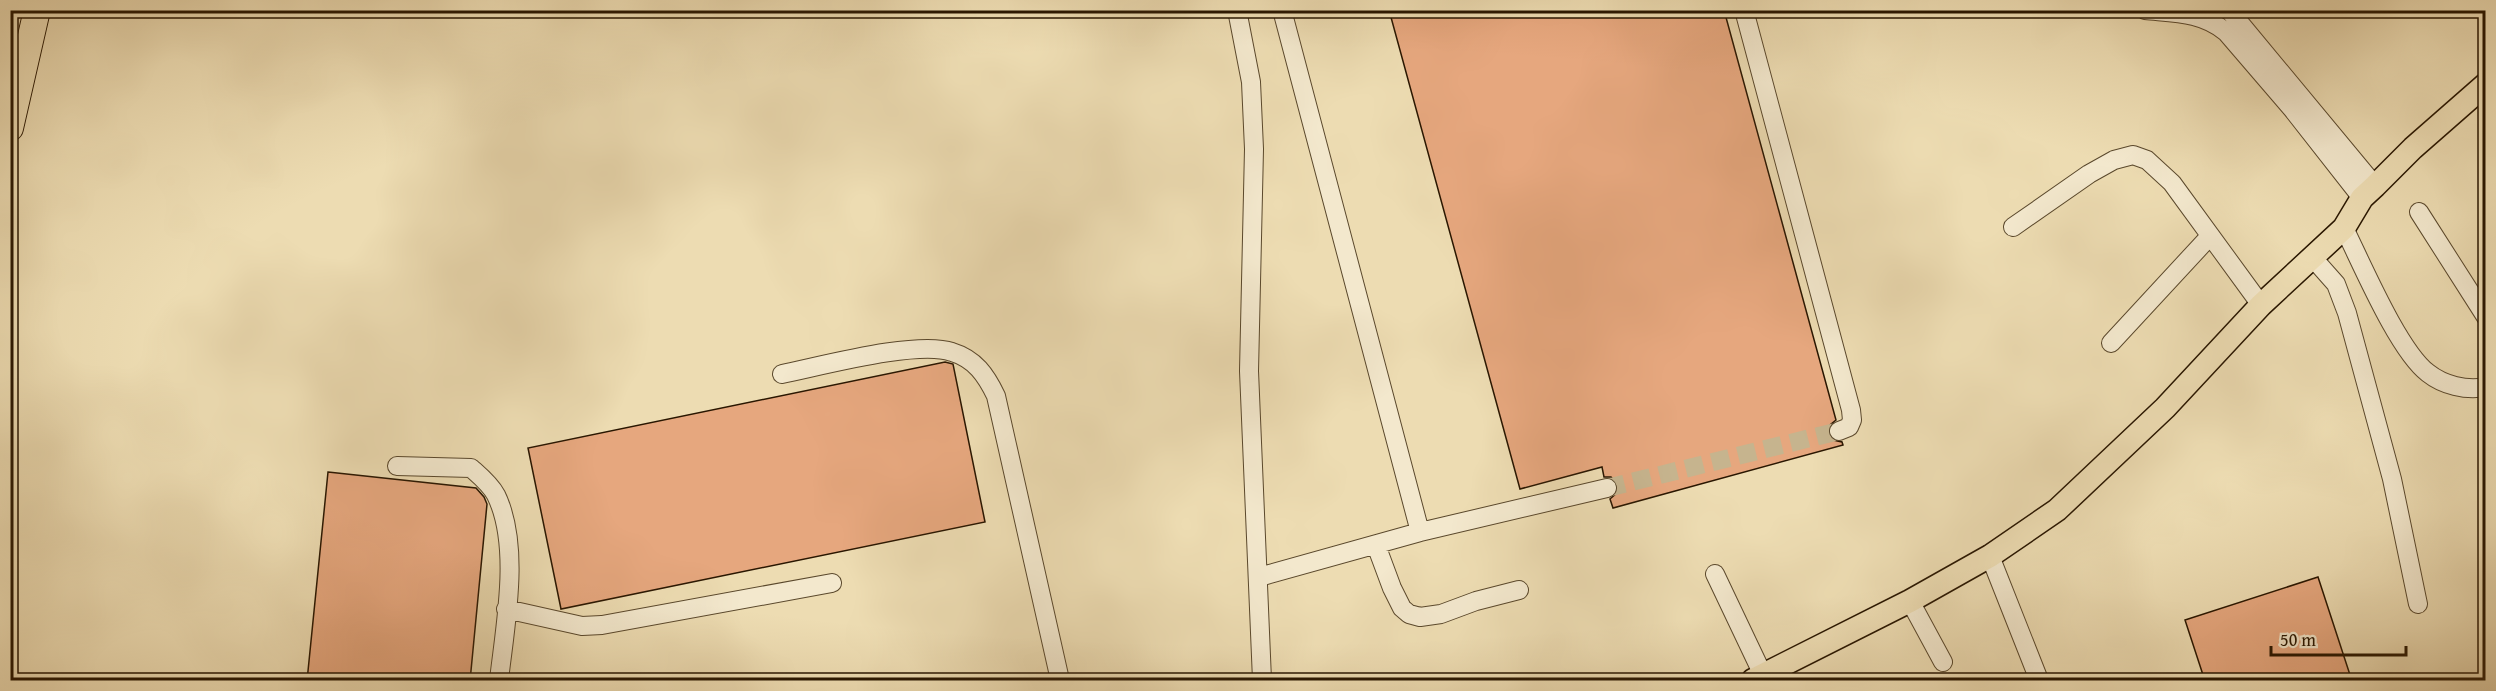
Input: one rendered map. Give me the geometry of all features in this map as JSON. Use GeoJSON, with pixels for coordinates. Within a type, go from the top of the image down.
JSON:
{"type":"FeatureCollection","features":[{"type":"Feature","properties":{"kind":"highway"},"geometry":{"type":"LineString","coordinates":[[10,128],[37,10]]}},
{"type":"Feature","properties":{"kind":"main road"},"geometry":{"type":"LineString","coordinates":[[1758,678],[1910,601],[1990,556],[2034,527],[2079,491],[2165,408],[2261,305],[2344,228],[2368,192],[2413,148],[2486,84]]}},
{"type":"Feature","properties":{"kind":"street"},"geometry":{"type":"LineString","coordinates":[[1237,10],[1251,82],[1254,149],[1249,332],[1262,681]]}},
{"type":"Feature","properties":{"kind":"street"},"geometry":{"type":"LineString","coordinates":[[1282,10],[1420,532]]}},
{"type":"Feature","properties":{"kind":"street"},"geometry":{"type":"LineString","coordinates":[[1744,10],[1851,410],[1849,427],[1839,431]]}},
{"type":"Feature","properties":{"kind":"street"},"geometry":{"type":"LineString","coordinates":[[2145,10],[2194,15],[2215,23],[2226,32],[2368,192]]}},
{"type":"Feature","properties":{"kind":"street"},"geometry":{"type":"LineString","coordinates":[[2229,10],[2368,192]]}},
{"type":"Feature","properties":{"kind":"street"},"geometry":{"type":"LineString","coordinates":[[2013,227],[2089,174],[2114,160],[2133,155],[2147,160],[2172,183],[2261,305]]}},
{"type":"Feature","properties":{"kind":"street"},"geometry":{"type":"LineString","coordinates":[[2419,212],[2486,317]]}},
{"type":"Feature","properties":{"kind":"street"},"geometry":{"type":"LineString","coordinates":[[2344,228],[2386,312],[2412,356],[2427,373],[2448,385],[2486,387]]}},
{"type":"Feature","properties":{"kind":"street"},"geometry":{"type":"LineString","coordinates":[[2111,343],[2210,236]]}},
{"type":"Feature","properties":{"kind":"street"},"geometry":{"type":"LineString","coordinates":[[2313,258],[2336,284],[2347,313],[2392,479],[2418,604]]}},
{"type":"Feature","properties":{"kind":"street"},"geometry":{"type":"LineString","coordinates":[[782,374],[901,350],[925,348],[951,351],[971,361],[986,375],[996,396],[1059,681]]}},
{"type":"Feature","properties":{"kind":"street"},"geometry":{"type":"LineString","coordinates":[[397,466],[471,468],[485,480],[495,494],[506,528],[509,566],[499,681]]}},
{"type":"Feature","properties":{"kind":"street"},"geometry":{"type":"LineString","coordinates":[[1259,578],[1420,532],[1607,488]]}},
{"type":"Feature","properties":{"kind":"street"},"geometry":{"type":"LineString","coordinates":[[1376,545],[1392,588],[1402,608],[1409,614],[1420,617],[1441,614],[1476,601],[1519,590]]}},
{"type":"Feature","properties":{"kind":"street"},"geometry":{"type":"LineString","coordinates":[[1990,556],[2039,681]]}},
{"type":"Feature","properties":{"kind":"street"},"geometry":{"type":"LineString","coordinates":[[1715,574],[1758,678]]}},
{"type":"Feature","properties":{"kind":"street"},"geometry":{"type":"LineString","coordinates":[[506,609],[582,626],[602,625],[832,583]]}},
{"type":"Feature","properties":{"kind":"street"},"geometry":{"type":"LineString","coordinates":[[1910,601],[1943,662]]}},
{"type":"Feature","properties":{"kind":"building"},"geometry":{"type":"Polygon","coordinates":[[[1389,10],[1724,10],[1836,420],[1830,425],[1828,435],[1833,440],[1842,442],[1843,445],[1613,508],[1610,499],[1618,492],[1618,485],[1611,477],[1604,477],[1602,467],[1520,489],[1389,10]]]}},
{"type":"Feature","properties":{"kind":"building"},"geometry":{"type":"Polygon","coordinates":[[[945,362],[953,364],[985,522],[561,609],[528,448],[945,362]]]}},
{"type":"Feature","properties":{"kind":"building"},"geometry":{"type":"Polygon","coordinates":[[[328,472],[476,488],[484,497],[487,504],[470,681],[307,681],[328,472]]]}},
{"type":"Feature","properties":{"kind":"building"},"geometry":{"type":"Polygon","coordinates":[[[2318,577],[2352,681],[2205,681],[2185,620],[2318,577]]]}},
{"type":"Feature","properties":{"kind":"tunnel"},"geometry":{"type":"LineString","coordinates":[[1607,488],[1839,431]]}}]}
